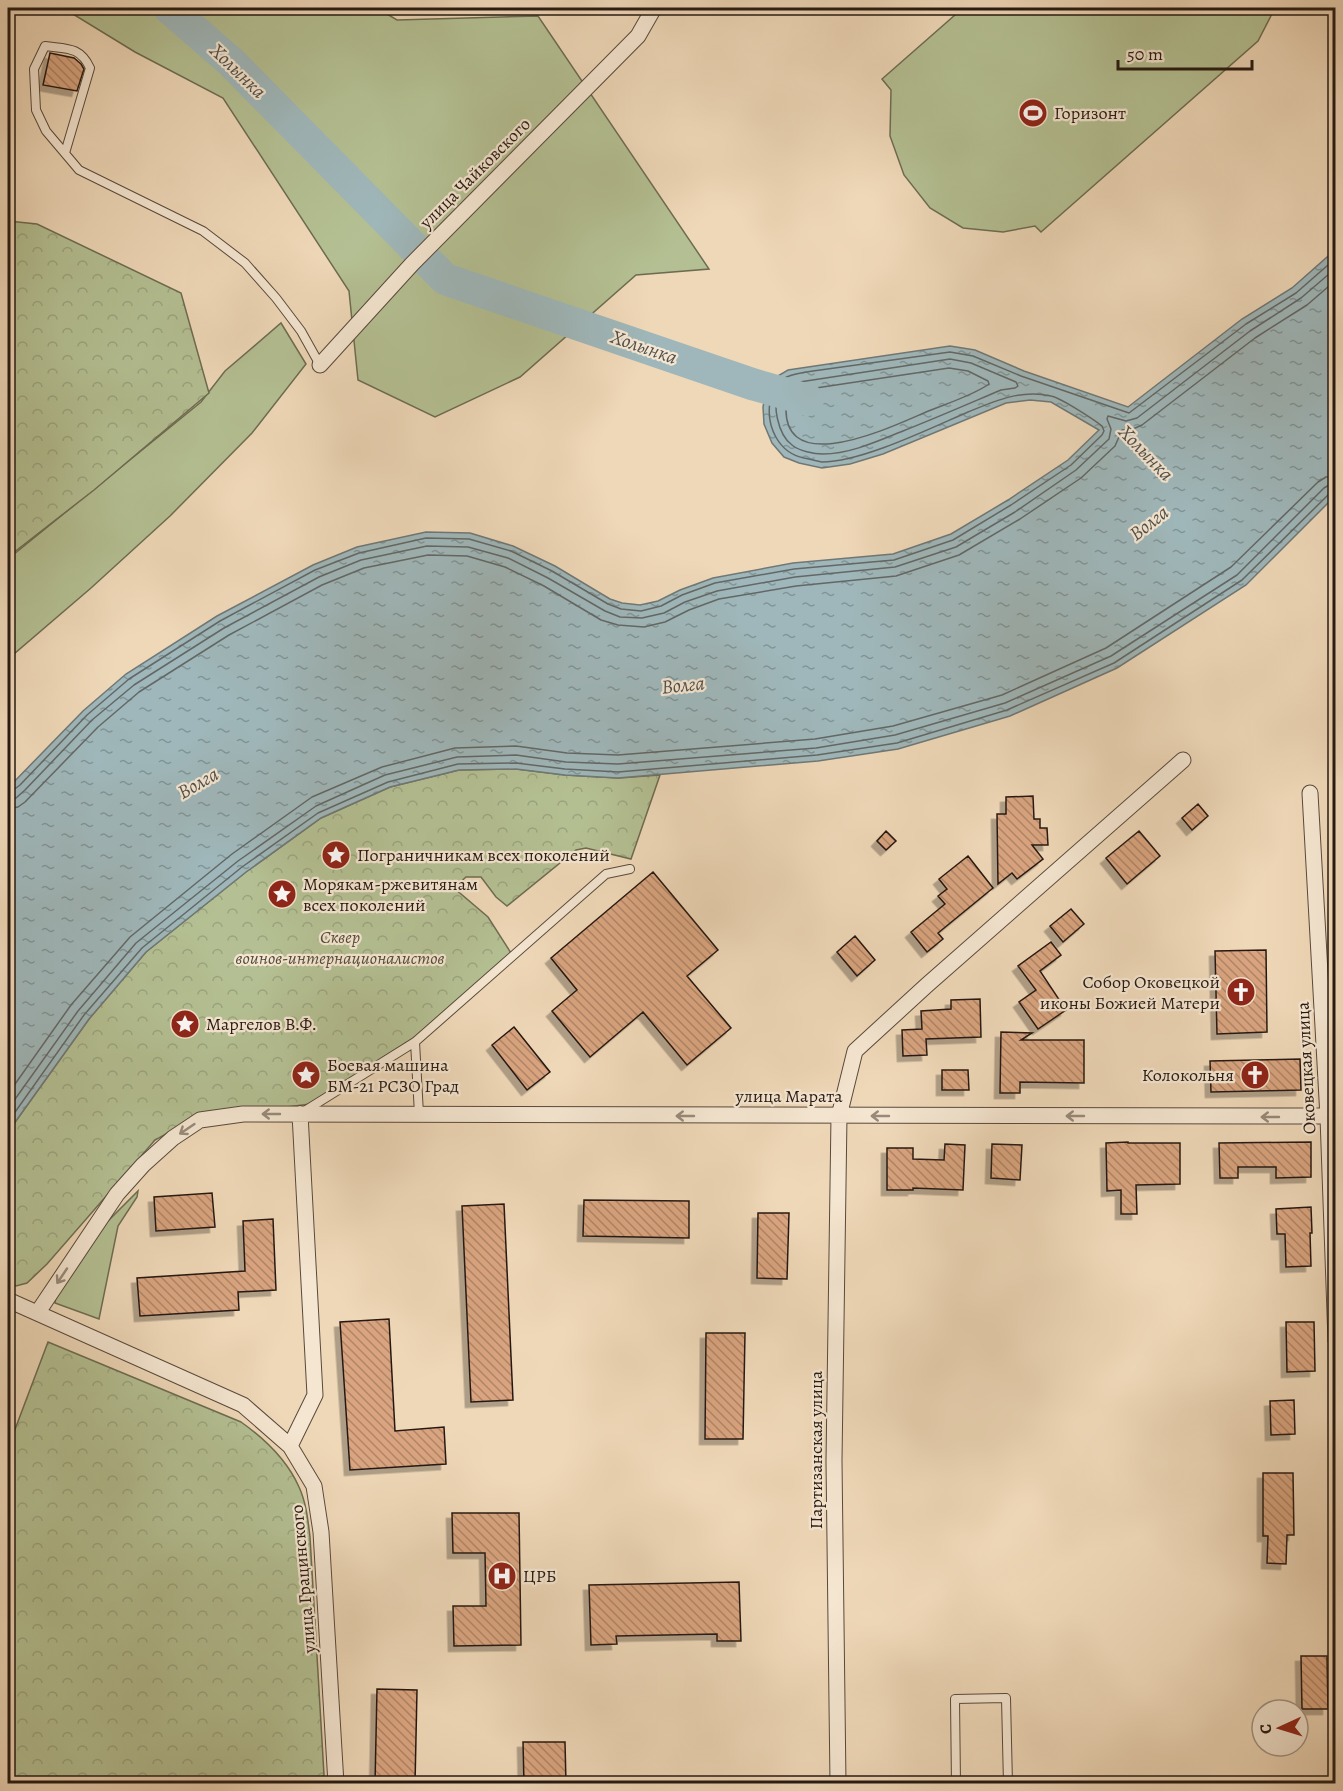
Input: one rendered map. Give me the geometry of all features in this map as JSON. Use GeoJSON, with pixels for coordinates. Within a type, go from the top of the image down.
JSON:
{"type":"FeatureCollection","features":[{"type":"Feature","properties":{"kind":"street","name":"улица Чайковского"},"geometry":{"type":"LineString","coordinates":[[320,365],[412,264],[638,36],[654,8]]}},
{"type":"Feature","properties":{"kind":"street","name":"Партизанская улица"},"geometry":{"type":"LineString","coordinates":[[838,1784],[834,1461],[838,1116],[855,1051],[1183,760]]}},
{"type":"Feature","properties":{"kind":"street","name":"Оковецкая улица"},"geometry":{"type":"LineString","coordinates":[[1310,793],[1332,1117],[1335,1341]]}},
{"type":"Feature","properties":{"kind":"street","name":"улица Марата"},"geometry":{"type":"LineString","coordinates":[[38,1312],[117,1194],[143,1165],[173,1138],[200,1120],[243,1114],[1332,1117]]}},
{"type":"Feature","properties":{"kind":"street"},"geometry":{"type":"LineString","coordinates":[[290,1446],[315,1395],[300,1114]]}},
{"type":"Feature","properties":{"kind":"street","name":"улица Грацинского"},"geometry":{"type":"LineString","coordinates":[[8,1300],[243,1406],[290,1446],[314,1486],[321,1532],[336,1784]]}},
{"type":"Feature","properties":{"kind":"lane"},"geometry":{"type":"LineString","coordinates":[[65,153],[90,68],[85,57],[74,50],[45,46],[34,69],[36,110],[46,131],[79,170],[203,231],[245,263],[301,331],[320,365]]}},
{"type":"Feature","properties":{"kind":"lane"},"geometry":{"type":"LineString","coordinates":[[300,1114],[415,1042],[606,874],[630,869]]}},
{"type":"Feature","properties":{"kind":"lane"},"geometry":{"type":"LineString","coordinates":[[415,1042],[419,1114]]}},
{"type":"Feature","properties":{"kind":"lane"},"geometry":{"type":"LineString","coordinates":[[956,1784],[955,1699],[1006,1698],[1008,1784]]}},
{"type":"Feature","properties":{"kind":"green space"},"geometry":{"type":"Polygon","coordinates":[[[63,8],[377,8],[397,20],[538,16],[709,269],[636,275],[520,377],[435,417],[358,380],[349,291],[223,98],[135,52],[63,8]]]}},
{"type":"Feature","properties":{"kind":"green space","name":"Горизонт"},"geometry":{"type":"Polygon","coordinates":[[[963,8],[1275,8],[1258,41],[1041,232],[1035,226],[1003,232],[963,228],[930,208],[904,175],[890,136],[891,90],[882,79],[963,8]]]}},
{"type":"Feature","properties":{"kind":"green space"},"geometry":{"type":"Polygon","coordinates":[[[8,221],[37,224],[181,293],[209,393],[94,490],[8,557],[8,221]]]}},
{"type":"Feature","properties":{"kind":"green space"},"geometry":{"type":"Polygon","coordinates":[[[281,323],[306,364],[252,433],[170,516],[8,659],[8,559],[201,402],[225,371],[281,323]]]}},
{"type":"Feature","properties":{"kind":"green space","name":"Сквер воинов-интернационалистов"},"geometry":{"type":"Polygon","coordinates":[[[516,769],[618,778],[660,775],[631,859],[586,848],[576,850],[507,906],[496,897],[481,877],[466,877],[454,888],[488,917],[511,953],[415,1037],[310,1104],[193,1119],[155,1140],[47,1264],[27,1283],[16,1286],[8,1281],[8,1132],[89,1019],[146,952],[246,872],[321,818],[390,787],[459,770],[516,769]]]}},
{"type":"Feature","properties":{"kind":"green space"},"geometry":{"type":"Polygon","coordinates":[[[138,1191],[137,1197],[118,1226],[99,1319],[55,1303],[56,1296],[107,1222],[138,1191]]]}},
{"type":"Feature","properties":{"kind":"green space"},"geometry":{"type":"Polygon","coordinates":[[[48,1342],[241,1422],[274,1451],[294,1477],[303,1499],[310,1537],[324,1775],[316,1783],[8,1783],[8,1448],[48,1342]]]}},
{"type":"Feature","properties":{"kind":"water","name":"Волга"},"geometry":{"type":"Polygon","coordinates":[[[1335,250],[1335,496],[1246,585],[1117,668],[1010,716],[898,749],[818,761],[618,778],[516,769],[459,770],[390,787],[321,818],[246,872],[146,952],[89,1019],[8,1132],[8,788],[83,711],[126,674],[217,616],[313,565],[357,547],[426,532],[470,533],[513,546],[555,566],[610,599],[640,605],[658,601],[713,578],[793,563],[893,554],[951,534],[1068,460],[1099,430],[1051,402],[1030,400],[1006,403],[883,454],[850,464],[822,468],[784,457],[772,443],[764,424],[763,407],[771,380],[788,370],[950,346],[975,350],[1024,371],[1128,407],[1242,319],[1292,288],[1335,250]]]}},
{"type":"Feature","properties":{"kind":"building"},"geometry":{"type":"Polygon","coordinates":[[[50,53],[74,58],[81,64],[84,69],[77,91],[43,85],[50,53]]]}},
{"type":"Feature","properties":{"kind":"building"},"geometry":{"type":"Polygon","coordinates":[[[1033,796],[1034,819],[1040,819],[1040,828],[1047,828],[1048,845],[1032,845],[1043,859],[1017,879],[1012,873],[998,884],[997,814],[1006,814],[1006,797],[1033,796]]]}},
{"type":"Feature","properties":{"kind":"building"},"geometry":{"type":"Polygon","coordinates":[[[1198,804],[1208,816],[1192,830],[1182,818],[1198,804]]]}},
{"type":"Feature","properties":{"kind":"building"},"geometry":{"type":"Polygon","coordinates":[[[886,831],[896,841],[886,850],[877,841],[886,831]]]}},
{"type":"Feature","properties":{"kind":"building"},"geometry":{"type":"Polygon","coordinates":[[[1139,831],[1160,856],[1127,884],[1106,858],[1139,831]]]}},
{"type":"Feature","properties":{"kind":"building"},"geometry":{"type":"Polygon","coordinates":[[[968,856],[993,888],[938,933],[943,939],[927,952],[911,932],[945,904],[938,896],[947,889],[939,879],[968,856]]]}},
{"type":"Feature","properties":{"kind":"building"},"geometry":{"type":"Polygon","coordinates":[[[653,872],[718,950],[687,976],[731,1028],[687,1065],[643,1012],[590,1057],[552,1011],[577,990],[551,958],[653,872]]]}},
{"type":"Feature","properties":{"kind":"building"},"geometry":{"type":"Polygon","coordinates":[[[1071,909],[1084,924],[1063,942],[1050,926],[1071,909]]]}},
{"type":"Feature","properties":{"kind":"building"},"geometry":{"type":"Polygon","coordinates":[[[855,936],[875,960],[857,976],[837,952],[855,936]]]}},
{"type":"Feature","properties":{"kind":"building"},"geometry":{"type":"Polygon","coordinates":[[[1051,942],[1061,955],[1040,971],[1066,1010],[1038,1029],[1019,1002],[1036,990],[1018,966],[1051,942]]]}},
{"type":"Feature","properties":{"kind":"building","name":"Собор Оковецкой иконы Божией Матери"},"geometry":{"type":"Polygon","coordinates":[[[1266,950],[1267,1032],[1217,1034],[1215,951],[1266,950]]]}},
{"type":"Feature","properties":{"kind":"building"},"geometry":{"type":"Polygon","coordinates":[[[980,999],[981,1037],[926,1039],[927,1055],[903,1056],[902,1030],[922,1029],[921,1011],[951,1009],[951,1000],[980,999]]]}},
{"type":"Feature","properties":{"kind":"building"},"geometry":{"type":"Polygon","coordinates":[[[514,1027],[550,1072],[527,1090],[492,1045],[514,1027]]]}},
{"type":"Feature","properties":{"kind":"building"},"geometry":{"type":"Polygon","coordinates":[[[1001,1032],[1032,1033],[1021,1040],[1084,1040],[1084,1083],[1020,1082],[1020,1093],[1000,1093],[1001,1032]]]}},
{"type":"Feature","properties":{"kind":"building","name":"Колокольня"},"geometry":{"type":"Polygon","coordinates":[[[1300,1059],[1301,1090],[1211,1092],[1210,1061],[1300,1059]]]}},
{"type":"Feature","properties":{"kind":"building"},"geometry":{"type":"Polygon","coordinates":[[[942,1070],[968,1070],[969,1090],[942,1090],[942,1070]]]}},
{"type":"Feature","properties":{"kind":"building"},"geometry":{"type":"Polygon","coordinates":[[[1311,1142],[1311,1177],[1276,1178],[1276,1167],[1238,1167],[1238,1178],[1220,1178],[1219,1143],[1311,1142]]]}},
{"type":"Feature","properties":{"kind":"building"},"geometry":{"type":"Polygon","coordinates":[[[1106,1143],[1180,1143],[1180,1184],[1136,1185],[1137,1214],[1121,1214],[1121,1190],[1107,1191],[1106,1143]]]}},
{"type":"Feature","properties":{"kind":"building"},"geometry":{"type":"Polygon","coordinates":[[[945,1144],[965,1145],[963,1190],[913,1188],[913,1190],[887,1190],[887,1148],[913,1148],[913,1159],[944,1160],[945,1144]]]}},
{"type":"Feature","properties":{"kind":"building"},"geometry":{"type":"Polygon","coordinates":[[[992,1144],[1022,1145],[1020,1180],[991,1178],[992,1144]]]}},
{"type":"Feature","properties":{"kind":"building"},"geometry":{"type":"Polygon","coordinates":[[[212,1193],[215,1227],[156,1231],[154,1197],[212,1193]]]}},
{"type":"Feature","properties":{"kind":"building"},"geometry":{"type":"Polygon","coordinates":[[[584,1200],[689,1201],[689,1238],[583,1236],[584,1200]]]}},
{"type":"Feature","properties":{"kind":"building"},"geometry":{"type":"Polygon","coordinates":[[[504,1204],[513,1400],[471,1402],[462,1206],[504,1204]]]}},
{"type":"Feature","properties":{"kind":"building"},"geometry":{"type":"Polygon","coordinates":[[[1311,1207],[1311,1266],[1286,1267],[1285,1234],[1277,1234],[1276,1209],[1311,1207]]]}},
{"type":"Feature","properties":{"kind":"building"},"geometry":{"type":"Polygon","coordinates":[[[758,1213],[789,1213],[787,1279],[757,1278],[758,1213]]]}},
{"type":"Feature","properties":{"kind":"building"},"geometry":{"type":"Polygon","coordinates":[[[273,1219],[276,1290],[238,1292],[239,1310],[140,1316],[137,1278],[245,1271],[243,1221],[273,1219]]]}},
{"type":"Feature","properties":{"kind":"building"},"geometry":{"type":"Polygon","coordinates":[[[389,1319],[395,1431],[444,1427],[446,1464],[350,1470],[340,1322],[389,1319]]]}},
{"type":"Feature","properties":{"kind":"building"},"geometry":{"type":"Polygon","coordinates":[[[1286,1322],[1314,1322],[1315,1371],[1287,1372],[1286,1322]]]}},
{"type":"Feature","properties":{"kind":"building"},"geometry":{"type":"Polygon","coordinates":[[[706,1333],[745,1333],[743,1439],[705,1439],[706,1333]]]}},
{"type":"Feature","properties":{"kind":"building"},"geometry":{"type":"Polygon","coordinates":[[[1294,1400],[1295,1434],[1271,1435],[1270,1401],[1294,1400]]]}},
{"type":"Feature","properties":{"kind":"building"},"geometry":{"type":"Polygon","coordinates":[[[1263,1473],[1293,1473],[1294,1535],[1287,1535],[1286,1564],[1267,1563],[1268,1536],[1263,1536],[1263,1473]]]}},
{"type":"Feature","properties":{"kind":"building"},"geometry":{"type":"Polygon","coordinates":[[[452,1513],[519,1513],[521,1645],[454,1646],[453,1606],[486,1606],[485,1553],[453,1553],[452,1513]]]}},
{"type":"Feature","properties":{"kind":"building"},"geometry":{"type":"Polygon","coordinates":[[[739,1582],[741,1641],[717,1641],[717,1634],[616,1636],[617,1644],[591,1645],[589,1585],[739,1582]]]}},
{"type":"Feature","properties":{"kind":"building"},"geometry":{"type":"Polygon","coordinates":[[[1301,1656],[1327,1656],[1328,1709],[1310,1709],[1310,1698],[1302,1698],[1301,1656]]]}},
{"type":"Feature","properties":{"kind":"building"},"geometry":{"type":"Polygon","coordinates":[[[377,1689],[417,1690],[415,1784],[375,1784],[377,1689]]]}},
{"type":"Feature","properties":{"kind":"building"},"geometry":{"type":"Polygon","coordinates":[[[523,1742],[565,1742],[566,1784],[524,1784],[523,1742]]]}},
{"type":"Feature","properties":{"kind":"waterway","name":"Холынка"},"geometry":{"type":"LineString","coordinates":[[169,8],[231,62],[445,279],[752,384],[808,400]]}},
{"type":"Feature","properties":{"kind":"place","name":"Горизонт"},"geometry":{"type":"Point","coordinates":[1033,113]}},
{"type":"Feature","properties":{"kind":"place","name":"Пограничникам всех поколений"},"geometry":{"type":"Point","coordinates":[336,855]}},
{"type":"Feature","properties":{"kind":"place","name":"Морякам-ржевитянам всех поколений"},"geometry":{"type":"Point","coordinates":[282,894]}},
{"type":"Feature","properties":{"kind":"place","name":"Собор Оковецкой иконы Божией Матери"},"geometry":{"type":"Point","coordinates":[1241,992]}},
{"type":"Feature","properties":{"kind":"place","name":"Маргелов В.Ф."},"geometry":{"type":"Point","coordinates":[185,1024]}},
{"type":"Feature","properties":{"kind":"place","name":"Боевая машина БМ-21 РСЗО Град"},"geometry":{"type":"Point","coordinates":[306,1075]}},
{"type":"Feature","properties":{"kind":"place","name":"Колокольня"},"geometry":{"type":"Point","coordinates":[1255,1075]}},
{"type":"Feature","properties":{"kind":"place","name":"ЦРБ"},"geometry":{"type":"Point","coordinates":[502,1576]}}]}
